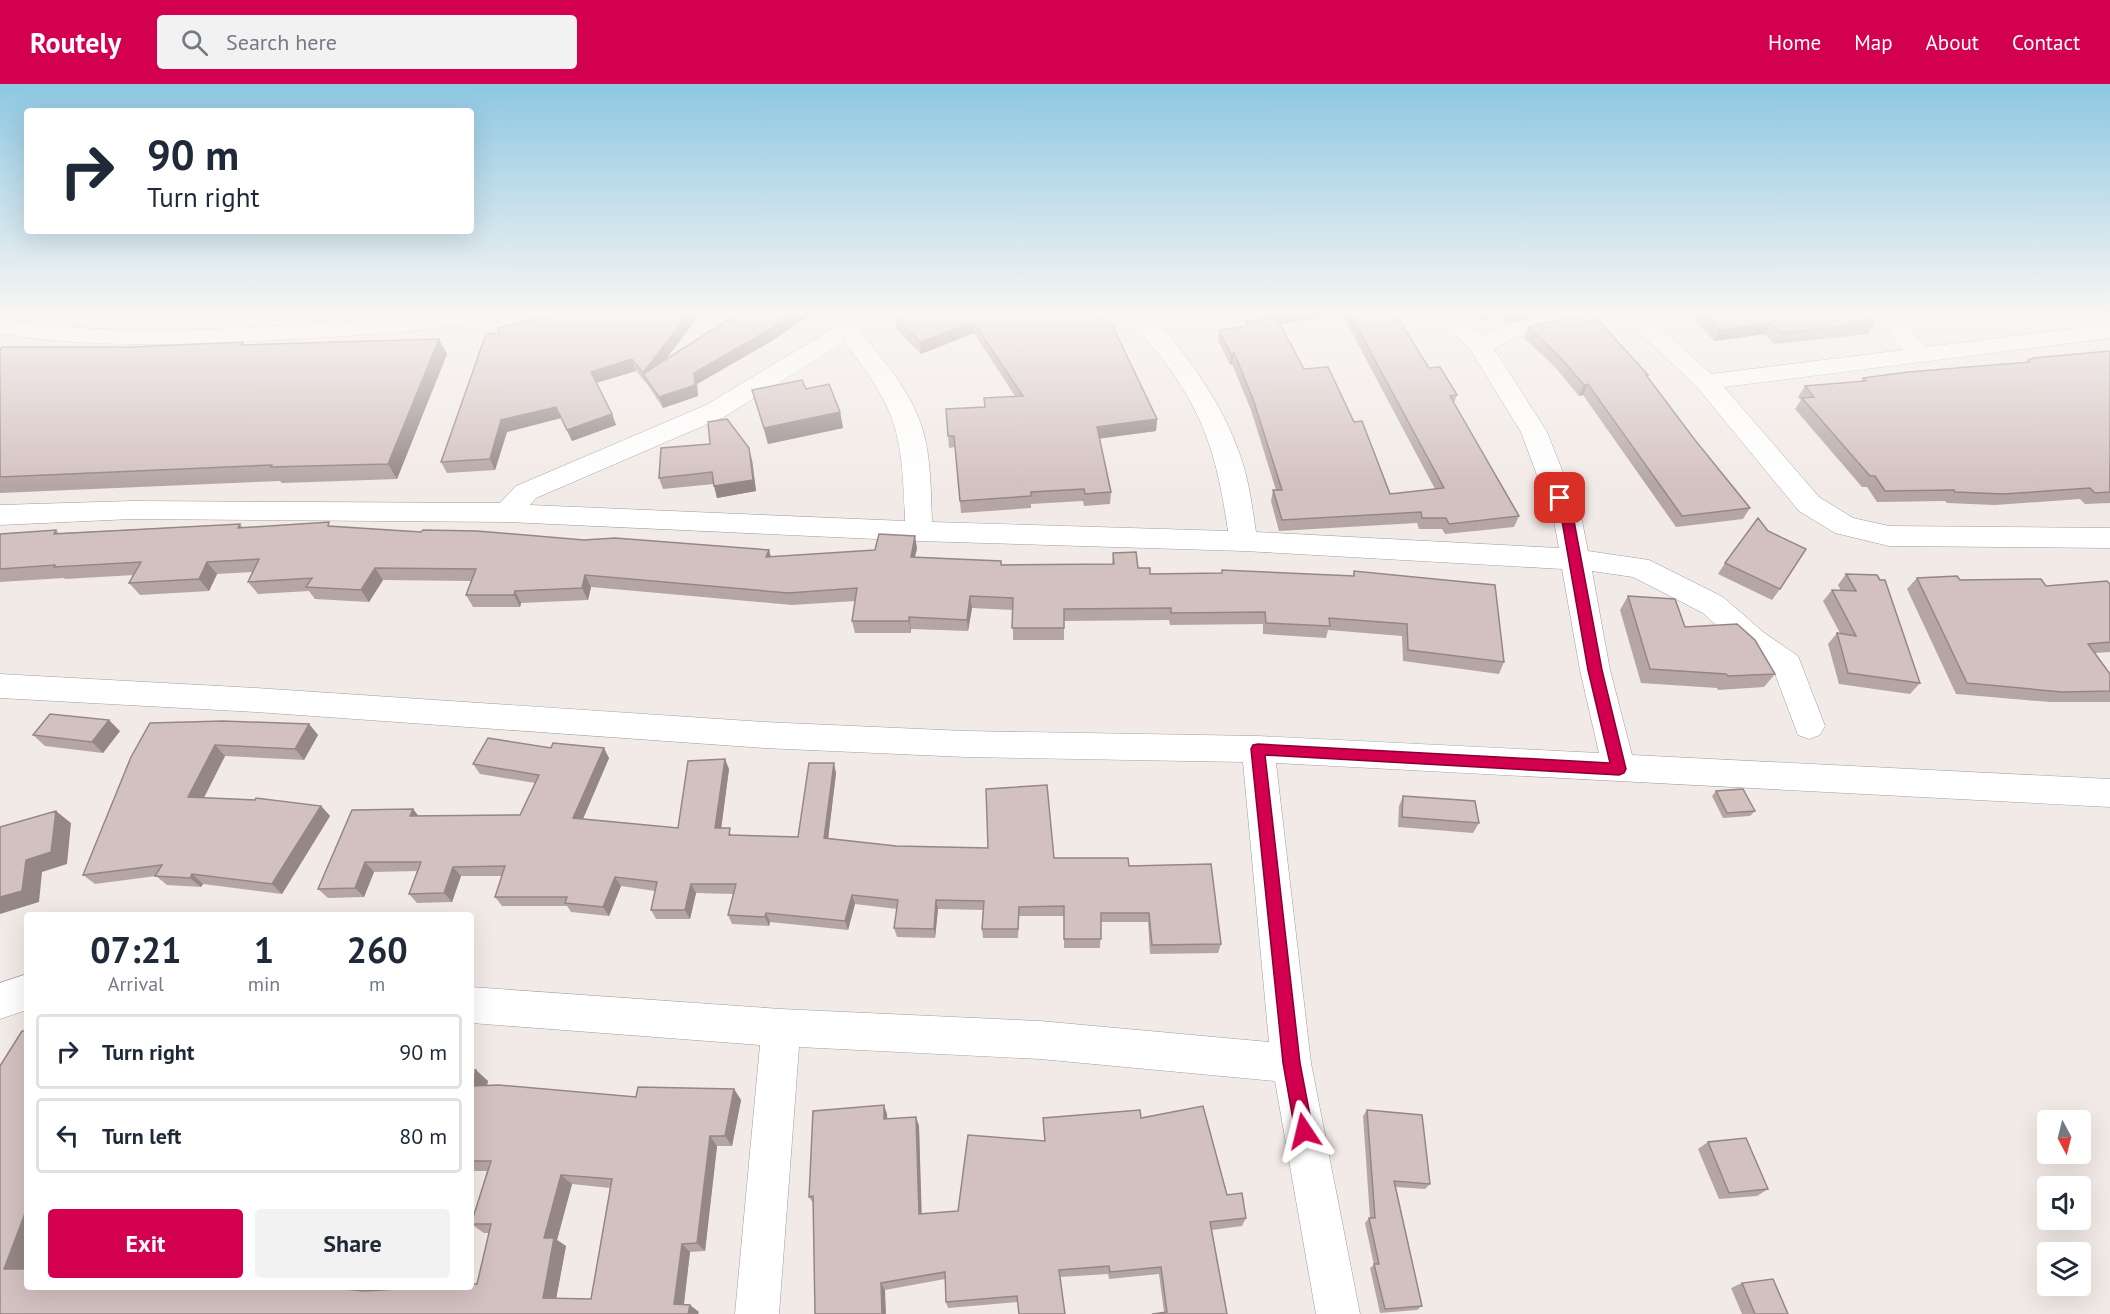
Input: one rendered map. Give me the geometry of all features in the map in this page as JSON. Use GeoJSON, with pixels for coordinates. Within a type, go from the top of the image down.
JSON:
{"type":"FeatureCollection","features":[{"type":"Feature","properties":{"kind":"street"},"geometry":{"type":"LineString","coordinates":[[507,513],[526,492],[715,411],[780,371]]}},
{"type":"Feature","properties":{"kind":"street"},"geometry":{"type":"LineString","coordinates":[[879,371],[903,413],[913,441],[919,531]]}},
{"type":"Feature","properties":{"kind":"street"},"geometry":{"type":"LineString","coordinates":[[1184,371],[1207,406],[1225,447],[1245,541]]}},
{"type":"Feature","properties":{"kind":"street"},"geometry":{"type":"LineString","coordinates":[[1496,371],[1534,432],[1568,521],[1595,670],[1619,769]]}},
{"type":"Feature","properties":{"kind":"street"},"geometry":{"type":"LineString","coordinates":[[1694,371],[1706,382],[1809,504],[1845,526],[1890,536],[2110,538]]}},
{"type":"Feature","properties":{"kind":"street"},"geometry":{"type":"LineString","coordinates":[[1706,382],[1787,371]]}},
{"type":"Feature","properties":{"kind":"street"},"geometry":{"type":"LineString","coordinates":[[0,516],[132,510],[507,513],[919,531],[1245,541],[1574,559],[1639,567],[1713,605],[1752,640],[1787,664],[1809,726]]}},
{"type":"Feature","properties":{"kind":"street"},"geometry":{"type":"LineString","coordinates":[[0,686],[256,700],[776,735],[965,744],[1258,749],[2110,793]]}},
{"type":"Feature","properties":{"kind":"street"},"geometry":{"type":"LineString","coordinates":[[1258,749],[1291,1063],[1338,1314]]}},
{"type":"Feature","properties":{"kind":"street"},"geometry":{"type":"LineString","coordinates":[[0,1001],[24,993]]}},
{"type":"Feature","properties":{"kind":"street"},"geometry":{"type":"LineString","coordinates":[[474,1005],[781,1028],[1040,1040],[1291,1063]]}},
{"type":"Feature","properties":{"kind":"street"},"geometry":{"type":"LineString","coordinates":[[757,1314],[781,1028]]}},
{"type":"Feature","properties":{"kind":"building"},"geometry":{"type":"Polygon","coordinates":[[[0,371],[426,371],[388,464],[271,467],[272,465],[0,477],[0,371]]]}},
{"type":"Feature","properties":{"kind":"building"},"geometry":{"type":"Polygon","coordinates":[[[473,371],[593,371],[591,372],[612,414],[567,430],[556,407],[501,420],[490,459],[441,462],[473,371]]]}},
{"type":"Feature","properties":{"kind":"building"},"geometry":{"type":"Polygon","coordinates":[[[647,371],[697,371],[694,373],[695,385],[659,397],[643,374],[647,371]]]}},
{"type":"Feature","properties":{"kind":"building"},"geometry":{"type":"Polygon","coordinates":[[[1006,371],[1134,371],[1157,419],[1097,427],[1111,492],[1085,494],[1084,489],[1031,492],[1031,496],[960,501],[954,436],[948,436],[946,409],[985,407],[984,398],[1023,396],[1006,371]]]}},
{"type":"Feature","properties":{"kind":"building"},"geometry":{"type":"Polygon","coordinates":[[[1242,371],[1330,371],[1354,422],[1362,421],[1390,494],[1444,488],[1381,371],[1443,371],[1457,395],[1450,396],[1519,516],[1449,524],[1446,518],[1422,518],[1421,512],[1282,520],[1273,490],[1282,490],[1253,399],[1242,371]]]}},
{"type":"Feature","properties":{"kind":"building"},"geometry":{"type":"Polygon","coordinates":[[[1572,371],[1645,371],[1695,440],[1750,508],[1682,516],[1588,384],[1584,385],[1572,371]]]}},
{"type":"Feature","properties":{"kind":"building"},"geometry":{"type":"Polygon","coordinates":[[[2110,371],[2110,492],[2095,493],[2090,488],[2004,494],[1955,492],[1954,490],[1885,491],[1875,476],[1870,476],[1802,398],[1814,397],[1805,386],[1866,381],[1863,378],[1908,372],[2110,371]]]}},
{"type":"Feature","properties":{"kind":"building"},"geometry":{"type":"Polygon","coordinates":[[[802,380],[806,389],[829,384],[840,412],[764,428],[752,390],[802,380]]]}},
{"type":"Feature","properties":{"kind":"building"},"geometry":{"type":"Polygon","coordinates":[[[727,419],[749,448],[753,480],[714,486],[712,472],[659,478],[661,448],[710,444],[708,422],[727,419]]]}},
{"type":"Feature","properties":{"kind":"building"},"geometry":{"type":"Polygon","coordinates":[[[1758,518],[1768,531],[1806,549],[1780,589],[1725,563],[1758,518]]]}},
{"type":"Feature","properties":{"kind":"building"},"geometry":{"type":"Polygon","coordinates":[[[329,522],[328,526],[421,532],[423,530],[477,531],[584,540],[615,538],[769,550],[766,557],[875,550],[879,534],[915,536],[911,557],[1001,561],[1001,565],[1114,564],[1113,553],[1136,552],[1138,568],[1150,568],[1150,574],[1222,573],[1222,570],[1354,576],[1354,571],[1495,585],[1504,662],[1408,650],[1407,624],[1329,618],[1330,626],[1266,623],[1265,612],[1171,613],[1171,608],[1064,609],[1064,628],[1012,628],[1013,598],[970,596],[967,620],[909,617],[909,621],[852,621],[857,588],[788,593],[585,575],[582,588],[515,591],[514,595],[466,595],[476,569],[375,568],[361,590],[306,587],[312,578],[248,582],[259,559],[207,562],[199,579],[129,583],[141,562],[0,569],[0,534],[56,530],[54,534],[240,524],[238,528],[329,522]]]}},
{"type":"Feature","properties":{"kind":"building"},"geometry":{"type":"Polygon","coordinates":[[[1846,574],[1877,575],[1880,580],[1885,580],[1920,683],[1848,673],[1837,633],[1856,636],[1832,590],[1856,591],[1846,574]]]}},
{"type":"Feature","properties":{"kind":"building"},"geometry":{"type":"Polygon","coordinates":[[[1957,576],[1960,580],[2041,579],[2046,586],[2107,581],[2110,584],[2110,642],[2088,644],[2110,674],[2110,691],[2062,692],[1967,683],[1917,578],[1957,576]]]}},
{"type":"Feature","properties":{"kind":"building"},"geometry":{"type":"Polygon","coordinates":[[[1628,596],[1675,599],[1685,627],[1737,624],[1755,640],[1775,674],[1728,676],[1726,674],[1650,669],[1628,596]]]}},
{"type":"Feature","properties":{"kind":"building"},"geometry":{"type":"Polygon","coordinates":[[[50,714],[109,720],[92,742],[33,735],[50,714]]]}},
{"type":"Feature","properties":{"kind":"building"},"geometry":{"type":"Polygon","coordinates":[[[223,721],[309,724],[295,749],[215,745],[188,797],[255,800],[256,798],[321,806],[272,884],[192,874],[190,878],[155,876],[162,865],[83,875],[131,757],[150,723],[223,721]]]}},
{"type":"Feature","properties":{"kind":"building"},"geometry":{"type":"Polygon","coordinates":[[[488,738],[551,748],[553,743],[604,748],[573,818],[678,828],[688,761],[725,759],[715,828],[730,828],[729,835],[798,837],[809,763],[834,763],[824,838],[896,846],[988,848],[986,789],[1047,785],[1054,858],[1128,858],[1129,866],[1211,864],[1221,944],[1152,945],[1149,913],[1101,913],[1101,939],[1064,939],[1064,906],[1019,907],[1018,929],[982,929],[984,901],[936,900],[934,929],[894,928],[898,900],[852,895],[845,921],[766,913],[765,917],[728,915],[736,884],[691,884],[685,910],[651,910],[657,882],[615,877],[603,907],[565,903],[567,897],[495,897],[505,866],[453,867],[444,893],[409,894],[421,862],[365,862],[355,888],[318,889],[352,810],[413,809],[410,816],[520,815],[539,775],[473,764],[488,738]]]}},
{"type":"Feature","properties":{"kind":"building"},"geometry":{"type":"Polygon","coordinates":[[[1743,789],[1755,811],[1727,813],[1716,791],[1743,789]]]}},
{"type":"Feature","properties":{"kind":"building"},"geometry":{"type":"Polygon","coordinates":[[[1403,796],[1475,801],[1479,823],[1402,817],[1403,796]]]}},
{"type":"Feature","properties":{"kind":"building"},"geometry":{"type":"Polygon","coordinates":[[[56,811],[51,852],[26,860],[22,891],[0,897],[0,827],[56,811]]]}},
{"type":"Feature","properties":{"kind":"building"},"geometry":{"type":"Polygon","coordinates":[[[22,1031],[24,1031],[24,1216],[4,1269],[24,1269],[24,1290],[474,1290],[491,1224],[474,1224],[474,1215],[491,1161],[474,1161],[474,1086],[499,1085],[636,1097],[638,1087],[734,1089],[725,1136],[710,1136],[697,1243],[682,1244],[674,1304],[690,1305],[688,1314],[0,1314],[0,1066],[22,1031]],[[561,1175],[544,1238],[554,1238],[543,1298],[591,1299],[612,1179],[561,1175]]]}},
{"type":"Feature","properties":{"kind":"building"},"geometry":{"type":"Polygon","coordinates":[[[884,1105],[884,1119],[916,1117],[919,1214],[958,1211],[968,1135],[1045,1141],[1043,1118],[1140,1110],[1141,1118],[1203,1106],[1227,1195],[1242,1193],[1246,1218],[1210,1222],[1227,1314],[1152,1314],[1167,1312],[1161,1267],[1110,1272],[1109,1266],[1059,1270],[1065,1314],[1019,1314],[1017,1296],[946,1302],[945,1272],[881,1283],[882,1314],[815,1314],[813,1196],[809,1197],[813,1111],[884,1105]]]}},
{"type":"Feature","properties":{"kind":"building"},"geometry":{"type":"Polygon","coordinates":[[[1367,1110],[1422,1115],[1430,1184],[1394,1181],[1422,1306],[1385,1309],[1374,1264],[1379,1264],[1369,1218],[1375,1218],[1367,1110]]]}},
{"type":"Feature","properties":{"kind":"building"},"geometry":{"type":"Polygon","coordinates":[[[1746,1138],[1768,1189],[1729,1193],[1708,1142],[1746,1138]]]}},
{"type":"Feature","properties":{"kind":"building"},"geometry":{"type":"Polygon","coordinates":[[[1773,1279],[1788,1314],[1755,1314],[1742,1283],[1773,1279]]]}},
{"type":"Feature","properties":{"kind":"route"},"geometry":{"type":"LineString","coordinates":[[1304,1131],[1291,1063],[1258,749],[1619,769],[1595,670],[1568,521],[1560,498]]}}]}
